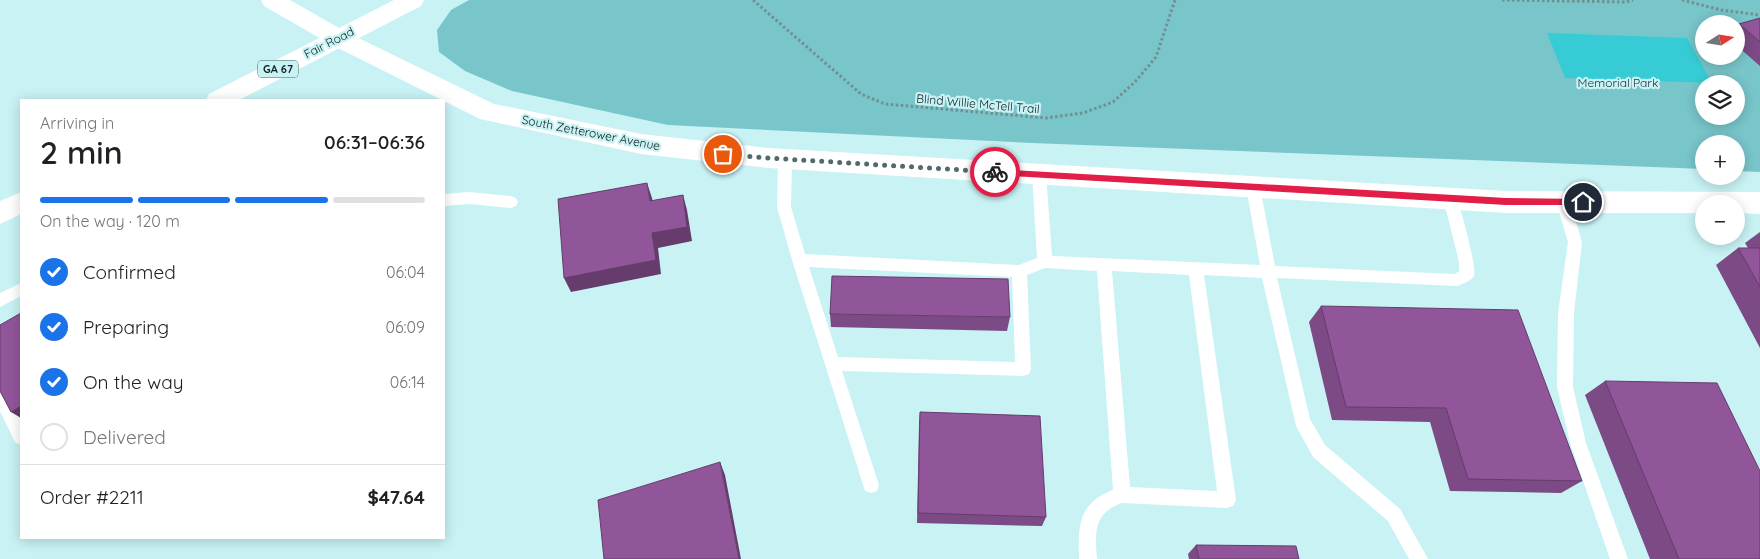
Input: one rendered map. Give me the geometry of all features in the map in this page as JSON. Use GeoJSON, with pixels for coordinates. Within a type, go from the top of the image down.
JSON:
{"type":"FeatureCollection","features":[{"type":"Feature","properties":{"kind":"street","name":"South Zetterower Avenue"},"geometry":{"type":"LineString","coordinates":[[272,0],[338,38],[489,112],[641,144],[786,159],[1506,202],[1760,203]]}},
{"type":"Feature","properties":{"kind":"street","name":"Fair Road"},"geometry":{"type":"LineString","coordinates":[[220,99],[413,0]]}},
{"type":"Feature","properties":{"kind":"street"},"geometry":{"type":"LineString","coordinates":[[0,213],[20,203]]}},
{"type":"Feature","properties":{"kind":"lane"},"geometry":{"type":"LineString","coordinates":[[786,159],[784,207],[870,485]]}},
{"type":"Feature","properties":{"kind":"lane"},"geometry":{"type":"LineString","coordinates":[[1039,174],[1045,262]]}},
{"type":"Feature","properties":{"kind":"lane"},"geometry":{"type":"LineString","coordinates":[[1253,187],[1268,270],[1302,421],[1319,451],[1394,515],[1419,559]]}},
{"type":"Feature","properties":{"kind":"lane"},"geometry":{"type":"LineString","coordinates":[[445,200],[469,198],[511,202]]}},
{"type":"Feature","properties":{"kind":"lane"},"geometry":{"type":"LineString","coordinates":[[799,260],[1019,270],[1045,262],[1268,270],[1457,280],[1467,274],[1466,262],[1450,198]]}},
{"type":"Feature","properties":{"kind":"lane"},"geometry":{"type":"LineString","coordinates":[[1563,202],[1575,242],[1566,313],[1565,387],[1578,443],[1618,559]]}},
{"type":"Feature","properties":{"kind":"lane"},"geometry":{"type":"LineString","coordinates":[[1104,265],[1122,495]]}},
{"type":"Feature","properties":{"kind":"lane"},"geometry":{"type":"LineString","coordinates":[[1088,559],[1087,542],[1091,513],[1102,503],[1122,495],[1227,500],[1196,268]]}},
{"type":"Feature","properties":{"kind":"lane"},"geometry":{"type":"LineString","coordinates":[[832,364],[1023,369],[1019,270]]}},
{"type":"Feature","properties":{"kind":"lane"},"geometry":{"type":"LineString","coordinates":[[0,300],[20,290]]}},
{"type":"Feature","properties":{"kind":"lane"},"geometry":{"type":"LineString","coordinates":[[0,394],[20,434]]}},
{"type":"Feature","properties":{"kind":"path","name":"Blind Willie McTell Trail"},"geometry":{"type":"LineString","coordinates":[[753,0],[861,94],[877,101],[885,104],[923,108],[1046,118],[1083,114],[1113,102],[1135,82],[1156,57],[1175,0]]}},
{"type":"Feature","properties":{"kind":"path"},"geometry":{"type":"LineString","coordinates":[[1502,0],[1626,2],[1633,0]]}},
{"type":"Feature","properties":{"kind":"path"},"geometry":{"type":"LineString","coordinates":[[1682,0],[1703,8],[1760,15]]}},
{"type":"Feature","properties":{"kind":"green space","name":"Memorial Park"},"geometry":{"type":"Polygon","coordinates":[[[469,0],[1760,0],[1760,172],[1745,171],[1745,135],[1695,135],[1695,169],[1032,143],[668,125],[512,91],[465,71],[439,52],[437,30],[451,10],[469,0]]]}},
{"type":"Feature","properties":{"kind":"shaded area"},"geometry":{"type":"Polygon","coordinates":[[[1547,33],[1687,38],[1695,52],[1695,65],[1702,65],[1708,75],[1695,75],[1695,82],[1565,78],[1547,33]]]}},
{"type":"Feature","properties":{"kind":"building"},"geometry":{"type":"Polygon","coordinates":[[[1760,18],[1760,42],[1745,29],[1745,22],[1760,18]]]}},
{"type":"Feature","properties":{"kind":"building"},"geometry":{"type":"Polygon","coordinates":[[[647,183],[650,201],[683,195],[687,227],[652,233],[656,260],[564,278],[558,199],[647,183]]]}},
{"type":"Feature","properties":{"kind":"building"},"geometry":{"type":"Polygon","coordinates":[[[1738,248],[1760,248],[1760,287],[1738,248]]]}},
{"type":"Feature","properties":{"kind":"building"},"geometry":{"type":"Polygon","coordinates":[[[832,276],[1008,279],[1010,317],[830,314],[832,276]]]}},
{"type":"Feature","properties":{"kind":"building"},"geometry":{"type":"Polygon","coordinates":[[[1321,306],[1518,310],[1582,481],[1468,479],[1446,408],[1346,407],[1321,306]]]}},
{"type":"Feature","properties":{"kind":"building"},"geometry":{"type":"Polygon","coordinates":[[[20,314],[20,407],[11,412],[0,391],[0,325],[20,314]]]}},
{"type":"Feature","properties":{"kind":"building"},"geometry":{"type":"Polygon","coordinates":[[[1605,381],[1717,383],[1760,471],[1760,559],[1679,559],[1605,381]]]}},
{"type":"Feature","properties":{"kind":"building"},"geometry":{"type":"Polygon","coordinates":[[[920,412],[1040,416],[1046,517],[918,513],[920,412]]]}},
{"type":"Feature","properties":{"kind":"building"},"geometry":{"type":"Polygon","coordinates":[[[720,462],[739,559],[604,559],[598,500],[720,462]]]}},
{"type":"Feature","properties":{"kind":"building"},"geometry":{"type":"Polygon","coordinates":[[[1196,545],[1296,546],[1299,559],[1199,559],[1196,545]]]}},
{"type":"Feature","properties":{"kind":"way so far"},"geometry":{"type":"LineString","coordinates":[[723,154],[995,172]]}},
{"type":"Feature","properties":{"kind":"route"},"geometry":{"type":"LineString","coordinates":[[995,172],[1506,202],[1583,202]]}}]}
